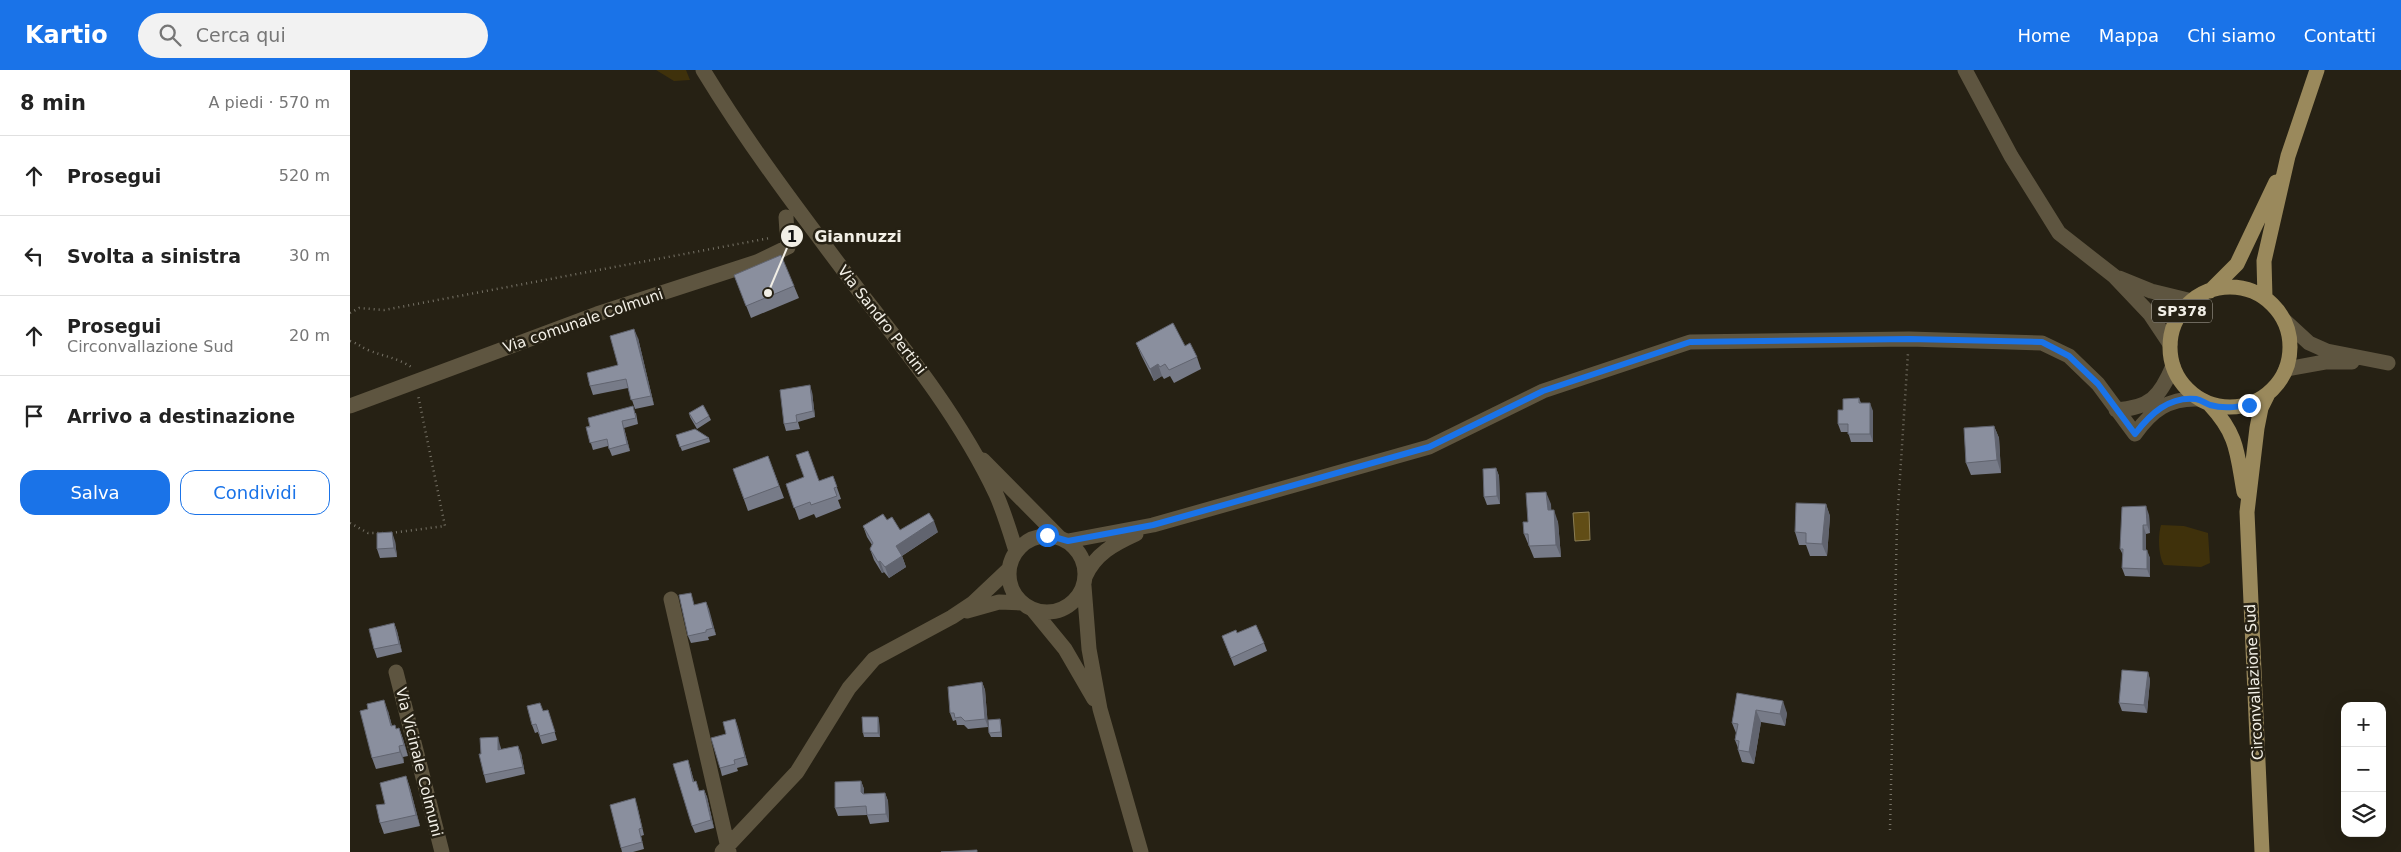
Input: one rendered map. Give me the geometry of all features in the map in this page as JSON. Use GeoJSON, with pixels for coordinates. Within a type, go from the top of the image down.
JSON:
{"type":"FeatureCollection","features":[{"type":"Feature","properties":{"kind":"main road","name":"Circonvallazione Sud"},"geometry":{"type":"LineString","coordinates":[[2265,298],[2264,261],[2288,156],[2316,73]]}},
{"type":"Feature","properties":{"kind":"main road","name":"Circonvallazione Sud"},"geometry":{"type":"LineString","coordinates":[[2262,852],[2247,512],[2236,448],[2229,427],[2204,402],[2187,390],[2173,366],[2170,344],[2173,328],[2180,313],[2192,301],[2210,290],[2237,264],[2288,156]]}},
{"type":"Feature","properties":{"kind":"main road","name":"Circonvallazione Sud"},"geometry":{"type":"LineString","coordinates":[[2210,290],[2228,287],[2248,289],[2265,298],[2276,308],[2284,320],[2290,336],[2290,353],[2286,369],[2261,408],[2247,512]]}},
{"type":"Feature","properties":{"kind":"main road","name":"Circonvallazione Sud"},"geometry":{"type":"LineString","coordinates":[[2204,402],[2229,408],[2249,405],[2267,396]]}},
{"type":"Feature","properties":{"kind":"street","name":"Via Sandro Pertini"},"geometry":{"type":"LineString","coordinates":[[703,70],[724,105],[794,206],[926,377],[971,448],[996,495],[1016,551]]}},
{"type":"Feature","properties":{"kind":"street"},"geometry":{"type":"LineString","coordinates":[[715,70],[724,105]]}},
{"type":"Feature","properties":{"kind":"street"},"geometry":{"type":"LineString","coordinates":[[1965,70],[2011,156],[2059,233],[2114,276],[2150,314],[2170,344]]}},
{"type":"Feature","properties":{"kind":"street","name":"Via comunale Colmuni"},"geometry":{"type":"LineString","coordinates":[[350,406],[597,314],[757,262],[788,247],[786,217]]}},
{"type":"Feature","properties":{"kind":"street"},"geometry":{"type":"LineString","coordinates":[[2114,276],[2151,291],[2192,301]]}},
{"type":"Feature","properties":{"kind":"street"},"geometry":{"type":"LineString","coordinates":[[2284,320],[2309,343],[2327,351],[2394,363]]}},
{"type":"Feature","properties":{"kind":"street"},"geometry":{"type":"LineString","coordinates":[[1100,709],[1065,649],[1028,606],[1014,593],[1010,582],[1009,569],[1016,551],[1025,543],[1035,537],[1047,535],[1063,539],[1153,525],[1429,447],[1543,391],[1690,342],[1909,339],[2042,342],[2069,356],[2098,384],[2135,434],[2150,415],[2163,406],[2183,398],[2204,402]]}},
{"type":"Feature","properties":{"kind":"street"},"geometry":{"type":"LineString","coordinates":[[2286,369],[2324,362],[2394,363]]}},
{"type":"Feature","properties":{"kind":"street"},"geometry":{"type":"LineString","coordinates":[[2116,410],[2138,407],[2154,399],[2162,389],[2173,366]]}},
{"type":"Feature","properties":{"kind":"street","name":"Via Sandro Pertini"},"geometry":{"type":"LineString","coordinates":[[971,448],[1063,539]]}},
{"type":"Feature","properties":{"kind":"street"},"geometry":{"type":"LineString","coordinates":[[952,617],[999,602],[1028,606],[1045,612],[1058,611],[1069,605],[1078,596],[1090,566],[1112,546],[1153,525]]}},
{"type":"Feature","properties":{"kind":"street"},"geometry":{"type":"LineString","coordinates":[[1063,539],[1082,556],[1088,649],[1100,709],[1141,852]]}},
{"type":"Feature","properties":{"kind":"street"},"geometry":{"type":"LineString","coordinates":[[727,850],[797,772],[849,688],[874,659],[952,617],[972,603],[1009,569]]}},
{"type":"Feature","properties":{"kind":"street"},"geometry":{"type":"LineString","coordinates":[[671,599],[727,850]]}},
{"type":"Feature","properties":{"kind":"street","name":"Via Vicinale Colmuni"},"geometry":{"type":"LineString","coordinates":[[396,672],[442,852]]}},
{"type":"Feature","properties":{"kind":"path"},"geometry":{"type":"LineString","coordinates":[[350,313],[359,308],[384,310],[775,237],[784,227],[786,217]]}},
{"type":"Feature","properties":{"kind":"path"},"geometry":{"type":"LineString","coordinates":[[1890,830],[1897,524],[1909,339]]}},
{"type":"Feature","properties":{"kind":"path"},"geometry":{"type":"LineString","coordinates":[[350,341],[360,344],[366,350],[398,358],[413,368],[445,526],[393,533],[368,533],[350,523]]}},
{"type":"Feature","properties":{"kind":"shaded area"},"geometry":{"type":"Polygon","coordinates":[[[656,70],[686,70],[690,80],[674,81],[656,70]]]}},
{"type":"Feature","properties":{"kind":"shaded area"},"geometry":{"type":"Polygon","coordinates":[[[1589,512],[1590,540],[1575,541],[1573,513],[1589,512]]]}},
{"type":"Feature","properties":{"kind":"shaded area"},"geometry":{"type":"Polygon","coordinates":[[[2161,525],[2184,526],[2208,533],[2210,563],[2201,567],[2164,565],[2159,545],[2161,525]]]}},
{"type":"Feature","properties":{"kind":"building"},"geometry":{"type":"Polygon","coordinates":[[[781,255],[794,286],[746,306],[734,275],[781,255]]]}},
{"type":"Feature","properties":{"kind":"building"},"geometry":{"type":"Polygon","coordinates":[[[1173,323],[1185,346],[1190,343],[1197,357],[1169,370],[1165,364],[1160,367],[1158,364],[1150,369],[1136,343],[1173,323]]]}},
{"type":"Feature","properties":{"kind":"building"},"geometry":{"type":"Polygon","coordinates":[[[634,329],[651,396],[631,400],[626,379],[590,386],[587,373],[618,365],[610,336],[634,329]]]}},
{"type":"Feature","properties":{"kind":"building"},"geometry":{"type":"Polygon","coordinates":[[[810,385],[813,411],[796,415],[797,422],[784,424],[780,390],[810,385]]]}},
{"type":"Feature","properties":{"kind":"building"},"geometry":{"type":"Polygon","coordinates":[[[1859,398],[1859,403],[1870,403],[1870,434],[1848,434],[1848,424],[1838,424],[1838,410],[1843,410],[1843,399],[1859,398]]]}},
{"type":"Feature","properties":{"kind":"building"},"geometry":{"type":"Polygon","coordinates":[[[703,405],[709,416],[696,424],[689,413],[703,405]]]}},
{"type":"Feature","properties":{"kind":"building"},"geometry":{"type":"Polygon","coordinates":[[[633,406],[636,418],[622,421],[627,444],[609,449],[607,439],[590,443],[586,427],[590,427],[588,418],[633,406]]]}},
{"type":"Feature","properties":{"kind":"building"},"geometry":{"type":"Polygon","coordinates":[[[1994,426],[1997,460],[1966,463],[1964,428],[1994,426]]]}},
{"type":"Feature","properties":{"kind":"building"},"geometry":{"type":"Polygon","coordinates":[[[695,429],[709,438],[680,447],[676,435],[695,429]]]}},
{"type":"Feature","properties":{"kind":"building"},"geometry":{"type":"Polygon","coordinates":[[[808,451],[819,481],[833,476],[837,487],[834,488],[837,496],[811,505],[810,502],[794,508],[786,484],[804,477],[796,455],[808,451]]]}},
{"type":"Feature","properties":{"kind":"building"},"geometry":{"type":"Polygon","coordinates":[[[768,456],[779,486],[744,499],[733,469],[768,456]]]}},
{"type":"Feature","properties":{"kind":"building"},"geometry":{"type":"Polygon","coordinates":[[[1496,468],[1497,496],[1484,497],[1483,469],[1496,468]]]}},
{"type":"Feature","properties":{"kind":"building"},"geometry":{"type":"Polygon","coordinates":[[[1546,492],[1548,510],[1554,510],[1556,545],[1529,546],[1528,534],[1524,534],[1523,522],[1528,522],[1526,493],[1546,492]]]}},
{"type":"Feature","properties":{"kind":"building"},"geometry":{"type":"Polygon","coordinates":[[[1796,503],[1826,504],[1822,544],[1806,543],[1806,533],[1795,532],[1796,503]]]}},
{"type":"Feature","properties":{"kind":"building"},"geometry":{"type":"Polygon","coordinates":[[[2146,506],[2147,525],[2143,525],[2143,550],[2147,550],[2147,569],[2122,568],[2123,549],[2120,549],[2122,507],[2146,506]]]}},
{"type":"Feature","properties":{"kind":"building"},"geometry":{"type":"Polygon","coordinates":[[[929,513],[934,521],[896,546],[902,556],[885,567],[880,561],[878,562],[870,549],[873,543],[863,526],[883,514],[887,520],[892,517],[900,530],[929,513]]]}},
{"type":"Feature","properties":{"kind":"building"},"geometry":{"type":"Polygon","coordinates":[[[392,532],[394,548],[377,549],[377,533],[392,532]]]}},
{"type":"Feature","properties":{"kind":"building"},"geometry":{"type":"Polygon","coordinates":[[[691,593],[694,605],[706,602],[713,628],[706,630],[706,632],[688,636],[679,595],[691,593]]]}},
{"type":"Feature","properties":{"kind":"building"},"geometry":{"type":"Polygon","coordinates":[[[394,623],[399,644],[374,649],[369,629],[394,623]]]}},
{"type":"Feature","properties":{"kind":"building"},"geometry":{"type":"Polygon","coordinates":[[[1256,625],[1264,643],[1231,658],[1222,636],[1236,630],[1237,633],[1256,625]]]}},
{"type":"Feature","properties":{"kind":"building"},"geometry":{"type":"Polygon","coordinates":[[[2122,670],[2148,672],[2144,705],[2119,703],[2122,670]]]}},
{"type":"Feature","properties":{"kind":"building"},"geometry":{"type":"Polygon","coordinates":[[[982,682],[985,719],[965,721],[961,717],[955,718],[954,713],[950,713],[948,687],[982,682]]]}},
{"type":"Feature","properties":{"kind":"building"},"geometry":{"type":"Polygon","coordinates":[[[1737,693],[1783,701],[1780,714],[1756,710],[1749,752],[1738,750],[1739,741],[1735,740],[1738,724],[1732,723],[1737,693]]]}},
{"type":"Feature","properties":{"kind":"building"},"geometry":{"type":"Polygon","coordinates":[[[384,700],[391,726],[395,725],[396,729],[399,728],[404,745],[399,746],[400,752],[372,758],[360,711],[368,709],[367,704],[384,700]]]}},
{"type":"Feature","properties":{"kind":"building"},"geometry":{"type":"Polygon","coordinates":[[[540,703],[543,711],[548,710],[555,732],[540,736],[536,724],[532,725],[527,706],[540,703]]]}},
{"type":"Feature","properties":{"kind":"building"},"geometry":{"type":"Polygon","coordinates":[[[862,717],[878,717],[878,733],[863,733],[862,717]]]}},
{"type":"Feature","properties":{"kind":"building"},"geometry":{"type":"Polygon","coordinates":[[[735,719],[745,757],[734,760],[735,764],[720,768],[711,738],[726,734],[723,722],[735,719]]]}},
{"type":"Feature","properties":{"kind":"building"},"geometry":{"type":"Polygon","coordinates":[[[1000,719],[1001,732],[989,733],[988,720],[1000,719]]]}},
{"type":"Feature","properties":{"kind":"building"},"geometry":{"type":"Polygon","coordinates":[[[498,737],[498,750],[518,746],[523,767],[484,775],[479,754],[481,754],[480,738],[498,737]]]}},
{"type":"Feature","properties":{"kind":"building"},"geometry":{"type":"Polygon","coordinates":[[[688,760],[693,782],[696,781],[699,791],[704,790],[711,820],[692,826],[673,764],[688,760]]]}},
{"type":"Feature","properties":{"kind":"building"},"geometry":{"type":"Polygon","coordinates":[[[406,776],[416,815],[380,823],[376,805],[385,804],[380,783],[406,776]]]}},
{"type":"Feature","properties":{"kind":"building"},"geometry":{"type":"Polygon","coordinates":[[[861,781],[861,792],[863,794],[885,793],[886,814],[867,815],[866,806],[835,808],[835,782],[861,781]]]}},
{"type":"Feature","properties":{"kind":"building"},"geometry":{"type":"Polygon","coordinates":[[[635,798],[642,828],[639,829],[642,842],[621,848],[610,805],[635,798]]]}},
{"type":"Feature","properties":{"kind":"building"},"geometry":{"type":"Polygon","coordinates":[[[977,850],[977,852],[941,852],[977,850]]]}},
{"type":"Feature","properties":{"kind":"place","name":"Giannuzzi"},"geometry":{"type":"Point","coordinates":[768,293]}},
{"type":"Feature","properties":{"kind":"route"},"geometry":{"type":"LineString","coordinates":[[1047,535],[1068,541],[1153,525],[1429,447],[1543,391],[1690,342],[1909,339],[2042,342],[2069,356],[2098,384],[2135,434],[2150,415],[2158,409],[2183,398],[2198,399],[2210,405],[2229,408],[2249,405]]}}]}
